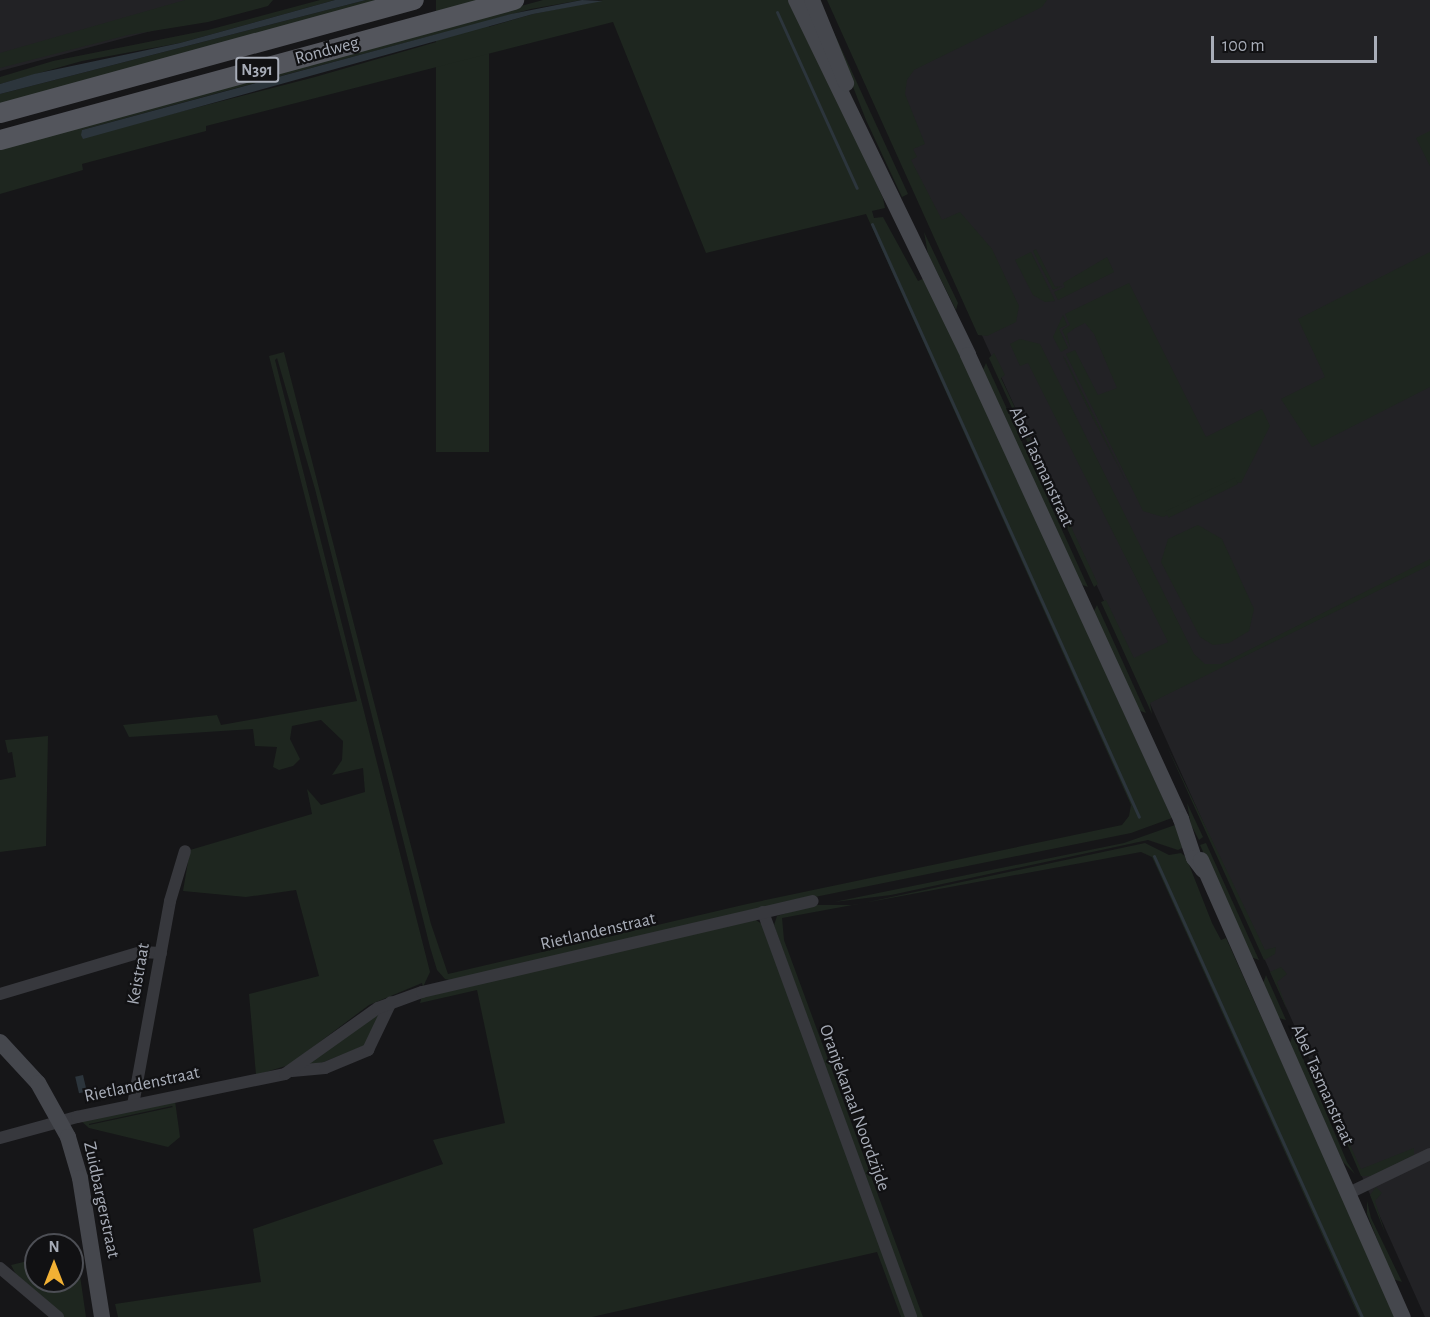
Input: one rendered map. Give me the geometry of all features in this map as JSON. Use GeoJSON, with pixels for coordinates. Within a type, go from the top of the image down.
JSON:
{"type":"FeatureCollection","features":[{"type":"Feature","properties":{"kind":"main road","name":"Rondweg"},"geometry":{"type":"LineString","coordinates":[[0,113],[414,0]]}},
{"type":"Feature","properties":{"kind":"main road","name":"Rondweg"},"geometry":{"type":"LineString","coordinates":[[0,140],[514,0]]}},
{"type":"Feature","properties":{"kind":"street","name":"Abel Tasmanstraat"},"geometry":{"type":"LineString","coordinates":[[796,0],[849,116],[859,126],[1184,825],[1194,858],[1203,870],[1403,1317]]}},
{"type":"Feature","properties":{"kind":"street","name":"Abel Tasmanstraat"},"geometry":{"type":"LineString","coordinates":[[812,0],[858,111],[859,126]]}},
{"type":"Feature","properties":{"kind":"street","name":"Keistraat"},"geometry":{"type":"LineString","coordinates":[[134,1105],[161,953],[185,851]]}},
{"type":"Feature","properties":{"kind":"street","name":"Rietlandenstraat"},"geometry":{"type":"LineString","coordinates":[[292,1071],[360,1020],[391,1002],[813,901]]}},
{"type":"Feature","properties":{"kind":"street","name":"Oranjekanaal Noordzijde"},"geometry":{"type":"LineString","coordinates":[[763,912],[911,1317]]}},
{"type":"Feature","properties":{"kind":"street"},"geometry":{"type":"LineString","coordinates":[[0,994],[141,952],[161,953]]}},
{"type":"Feature","properties":{"kind":"street","name":"Rietlandenstraat"},"geometry":{"type":"LineString","coordinates":[[0,1138],[134,1105],[292,1071],[325,1068],[368,1050],[391,1002]]}},
{"type":"Feature","properties":{"kind":"street","name":"Zuidbargerstraat"},"geometry":{"type":"LineString","coordinates":[[0,1042],[38,1083],[61,1122],[80,1178],[102,1317]]}},
{"type":"Feature","properties":{"kind":"street"},"geometry":{"type":"LineString","coordinates":[[1349,1193],[1430,1154]]}},
{"type":"Feature","properties":{"kind":"street"},"geometry":{"type":"LineString","coordinates":[[0,1268],[58,1317]]}},
{"type":"Feature","properties":{"kind":"shaded area"},"geometry":{"type":"Polygon","coordinates":[[[0,0],[268,0],[0,71],[0,0]]]}},
{"type":"Feature","properties":{"kind":"shaded area"},"geometry":{"type":"Polygon","coordinates":[[[185,0],[273,0],[268,6],[208,22],[128,35],[0,68],[0,53],[185,0]]]}},
{"type":"Feature","properties":{"kind":"shaded area"},"geometry":{"type":"Polygon","coordinates":[[[320,0],[335,0],[180,43],[82,61],[0,84],[0,77],[53,61],[208,30],[320,0]]]}},
{"type":"Feature","properties":{"kind":"shaded area"},"geometry":{"type":"Polygon","coordinates":[[[335,0],[366,0],[0,94],[0,84],[34,74],[180,43],[335,0]]]}},
{"type":"Feature","properties":{"kind":"shaded area"},"geometry":{"type":"Polygon","coordinates":[[[366,0],[387,0],[0,106],[0,94],[366,0]]]}},
{"type":"Feature","properties":{"kind":"shaded area"},"geometry":{"type":"Polygon","coordinates":[[[436,0],[489,0],[489,452],[436,452],[436,0]]]}},
{"type":"Feature","properties":{"kind":"shaded area"},"geometry":{"type":"Polygon","coordinates":[[[543,0],[582,0],[531,9],[82,130],[82,137],[315,77],[533,14],[603,0],[792,0],[883,198],[885,208],[872,211],[874,218],[883,217],[918,281],[925,278],[1172,818],[1131,833],[800,900],[453,981],[445,979],[437,970],[430,947],[315,489],[277,358],[275,360],[430,972],[423,987],[422,983],[369,1005],[289,1065],[256,1075],[249,994],[319,976],[296,890],[246,897],[183,891],[190,850],[312,814],[307,789],[321,805],[365,792],[363,768],[332,775],[342,760],[343,741],[321,720],[292,726],[290,739],[300,759],[293,766],[279,770],[273,767],[277,747],[255,746],[253,729],[129,737],[123,725],[217,715],[221,725],[357,701],[269,356],[284,352],[431,924],[448,974],[747,904],[1122,825],[1129,816],[1131,805],[866,214],[706,253],[613,22],[206,126],[206,131],[82,164],[83,170],[0,194],[0,150],[54,132],[543,0]]]}},
{"type":"Feature","properties":{"kind":"shaded area"},"geometry":{"type":"Polygon","coordinates":[[[582,0],[603,1],[533,14],[83,139],[81,135],[82,130],[511,14],[582,0]]]}},
{"type":"Feature","properties":{"kind":"shaded area"},"geometry":{"type":"Polygon","coordinates":[[[819,0],[908,194],[902,197],[866,120],[819,0]]]}},
{"type":"Feature","properties":{"kind":"shaded area"},"geometry":{"type":"Polygon","coordinates":[[[827,0],[1047,0],[1042,7],[914,70],[907,80],[905,94],[925,144],[913,149],[917,157],[911,160],[942,220],[960,212],[992,249],[1019,306],[1016,322],[987,336],[978,335],[827,0]]]}},
{"type":"Feature","properties":{"kind":"shaded area"},"geometry":{"type":"Polygon","coordinates":[[[828,0],[1430,0],[1430,1317],[1425,1317],[1109,612],[828,0]]]}},
{"type":"Feature","properties":{"kind":"shaded area"},"geometry":{"type":"Polygon","coordinates":[[[1430,131],[1430,166],[1416,138],[1430,131]]]}},
{"type":"Feature","properties":{"kind":"shaded area"},"geometry":{"type":"Polygon","coordinates":[[[924,232],[958,303],[956,310],[928,254],[924,232]]]}},
{"type":"Feature","properties":{"kind":"shaded area"},"geometry":{"type":"Polygon","coordinates":[[[1036,249],[1055,287],[1062,286],[1053,290],[1033,251],[1036,249]]]}},
{"type":"Feature","properties":{"kind":"shaded area"},"geometry":{"type":"Polygon","coordinates":[[[1031,252],[1055,301],[1045,302],[1033,295],[1015,260],[1031,252]]]}},
{"type":"Feature","properties":{"kind":"shaded area"},"geometry":{"type":"Polygon","coordinates":[[[1430,252],[1430,387],[1312,447],[1281,399],[1325,377],[1298,319],[1430,252]]]}},
{"type":"Feature","properties":{"kind":"shaded area"},"geometry":{"type":"Polygon","coordinates":[[[1107,257],[1114,272],[1058,300],[1054,292],[1065,287],[1063,283],[1107,257]]]}},
{"type":"Feature","properties":{"kind":"shaded area"},"geometry":{"type":"Polygon","coordinates":[[[1129,283],[1206,437],[1262,409],[1270,426],[1241,483],[1231,482],[1163,517],[1143,511],[1066,354],[1075,350],[1098,395],[1117,388],[1094,334],[1085,323],[1075,328],[1067,334],[1070,347],[1062,330],[1070,325],[1065,314],[1129,283]]]}},
{"type":"Feature","properties":{"kind":"shaded area"},"geometry":{"type":"Polygon","coordinates":[[[1063,315],[1067,325],[1059,329],[1068,348],[1061,352],[1053,337],[1063,315]]]}},
{"type":"Feature","properties":{"kind":"shaded area"},"geometry":{"type":"Polygon","coordinates":[[[1020,339],[1040,344],[1194,654],[1205,664],[1221,664],[1430,559],[1430,565],[1150,703],[1152,714],[1101,602],[1106,600],[1134,658],[1168,642],[1028,363],[1020,366],[1010,344],[1020,339]]]}},
{"type":"Feature","properties":{"kind":"shaded area"},"geometry":{"type":"Polygon","coordinates":[[[994,353],[1005,375],[1001,378],[1098,584],[1094,587],[989,358],[994,353]]]}},
{"type":"Feature","properties":{"kind":"shaded area"},"geometry":{"type":"Polygon","coordinates":[[[1063,356],[1065,358],[1126,481],[1089,411],[1063,356]]]}},
{"type":"Feature","properties":{"kind":"shaded area"},"geometry":{"type":"Polygon","coordinates":[[[986,363],[1088,587],[1080,584],[982,372],[986,363]]]}},
{"type":"Feature","properties":{"kind":"shaded area"},"geometry":{"type":"Polygon","coordinates":[[[1235,478],[1238,484],[1169,518],[1166,511],[1235,478]]]}},
{"type":"Feature","properties":{"kind":"shaded area"},"geometry":{"type":"Polygon","coordinates":[[[1198,525],[1222,539],[1254,609],[1249,631],[1229,643],[1213,645],[1200,637],[1161,562],[1168,539],[1198,525]]]}},
{"type":"Feature","properties":{"kind":"shaded area"},"geometry":{"type":"Polygon","coordinates":[[[1097,605],[1146,713],[1138,710],[1093,613],[1097,605]]]}},
{"type":"Feature","properties":{"kind":"shaded area"},"geometry":{"type":"Polygon","coordinates":[[[48,736],[46,846],[0,852],[0,780],[16,777],[12,752],[8,753],[5,740],[48,736]]]}},
{"type":"Feature","properties":{"kind":"shaded area"},"geometry":{"type":"Polygon","coordinates":[[[1165,742],[1265,950],[1276,947],[1275,954],[1264,960],[1165,742]]]}},
{"type":"Feature","properties":{"kind":"shaded area"},"geometry":{"type":"Polygon","coordinates":[[[1187,803],[1203,837],[1199,840],[1191,825],[1187,803]]]}},
{"type":"Feature","properties":{"kind":"shaded area"},"geometry":{"type":"Polygon","coordinates":[[[1175,825],[1184,847],[1178,850],[1148,840],[891,895],[834,902],[1124,843],[1175,825]]]}},
{"type":"Feature","properties":{"kind":"shaded area"},"geometry":{"type":"Polygon","coordinates":[[[1145,843],[1169,855],[1181,853],[1186,857],[1221,940],[1226,938],[1396,1317],[1359,1317],[1152,857],[1141,852],[862,903],[1145,843]]]}},
{"type":"Feature","properties":{"kind":"shaded area"},"geometry":{"type":"Polygon","coordinates":[[[1206,843],[1259,960],[1248,956],[1200,845],[1206,843]]]}},
{"type":"Feature","properties":{"kind":"shaded area"},"geometry":{"type":"Polygon","coordinates":[[[813,905],[853,905],[782,918],[784,940],[923,1317],[914,1317],[774,925],[777,916],[813,905]]]}},
{"type":"Feature","properties":{"kind":"shaded area"},"geometry":{"type":"Polygon","coordinates":[[[754,919],[765,926],[909,1317],[901,1317],[877,1252],[592,1317],[118,1317],[115,1304],[261,1282],[253,1229],[443,1164],[433,1140],[505,1123],[477,990],[420,1003],[422,996],[754,919]]]}},
{"type":"Feature","properties":{"kind":"shaded area"},"geometry":{"type":"Polygon","coordinates":[[[1281,967],[1287,974],[1277,982],[1288,1012],[1270,972],[1281,967]]]}},
{"type":"Feature","properties":{"kind":"shaded area"},"geometry":{"type":"Polygon","coordinates":[[[1266,975],[1286,1020],[1275,1017],[1262,986],[1266,975]]]}},
{"type":"Feature","properties":{"kind":"shaded area"},"geometry":{"type":"Polygon","coordinates":[[[386,1008],[371,1043],[304,1070],[309,1062],[386,1008]]]}},
{"type":"Feature","properties":{"kind":"shaded area"},"geometry":{"type":"Polygon","coordinates":[[[1298,1030],[1361,1169],[1414,1148],[1414,1155],[1371,1176],[1361,1176],[1298,1030]]]}},
{"type":"Feature","properties":{"kind":"shaded area"},"geometry":{"type":"Polygon","coordinates":[[[1293,1035],[1347,1162],[1355,1174],[1343,1162],[1289,1045],[1293,1035]]]}},
{"type":"Feature","properties":{"kind":"shaded area"},"geometry":{"type":"Polygon","coordinates":[[[83,1075],[87,1092],[79,1093],[75,1077],[83,1075]]]}},
{"type":"Feature","properties":{"kind":"shaded area"},"geometry":{"type":"Polygon","coordinates":[[[175,1101],[180,1137],[168,1147],[89,1128],[81,1121],[175,1101]],[[172,1106],[89,1125],[173,1107],[172,1106]]]}},
{"type":"Feature","properties":{"kind":"shaded area"},"geometry":{"type":"Polygon","coordinates":[[[1376,1187],[1382,1193],[1375,1201],[1385,1233],[1370,1195],[1376,1187]]]}},
{"type":"Feature","properties":{"kind":"shaded area"},"geometry":{"type":"Polygon","coordinates":[[[1367,1201],[1371,1218],[1402,1282],[1393,1279],[1367,1214],[1367,1201]]]}},
{"type":"Feature","properties":{"kind":"shaded area"},"geometry":{"type":"Polygon","coordinates":[[[24,1262],[24,1285],[20,1282],[11,1265],[24,1262]]]}},
{"type":"Feature","properties":{"kind":"shaded area"},"geometry":{"type":"Polygon","coordinates":[[[33,1293],[83,1293],[86,1317],[61,1317],[33,1293]]]}},
{"type":"Feature","properties":{"kind":"waterway"},"geometry":{"type":"LineString","coordinates":[[777,12],[857,188]]}},
{"type":"Feature","properties":{"kind":"waterway"},"geometry":{"type":"LineString","coordinates":[[872,224],[1139,817]]}},
{"type":"Feature","properties":{"kind":"waterway"},"geometry":{"type":"LineString","coordinates":[[1154,856],[1362,1317]]}}]}
